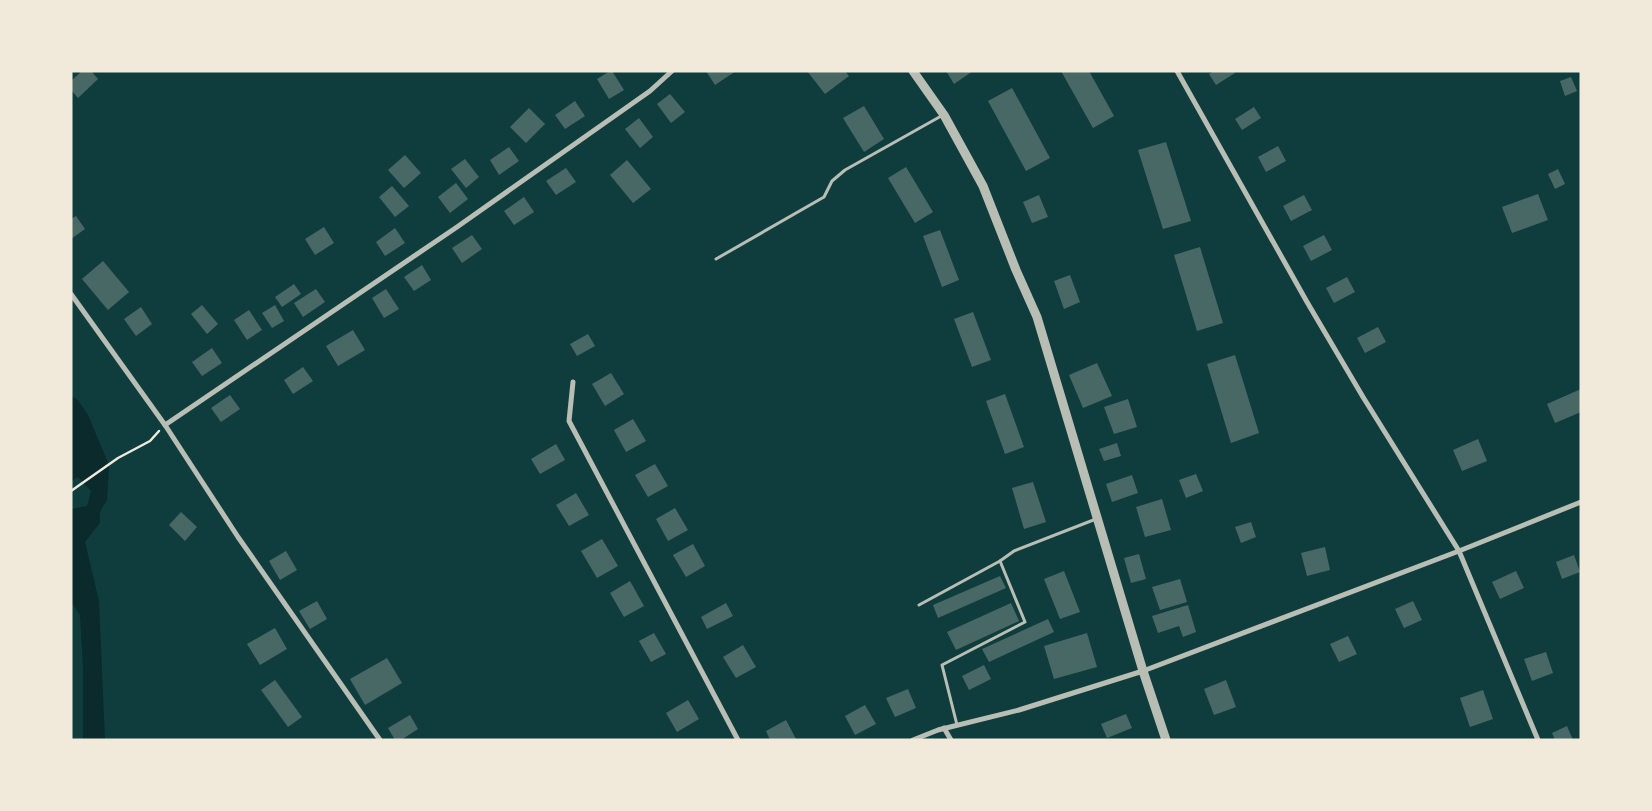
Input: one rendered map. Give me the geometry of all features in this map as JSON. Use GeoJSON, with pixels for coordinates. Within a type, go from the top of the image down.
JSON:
{"type":"FeatureCollection","features":[{"type":"Feature","properties":{"kind":"street"},"geometry":{"type":"LineString","coordinates":[[165,425],[465,221],[650,91],[672,71]]}},
{"type":"Feature","properties":{"kind":"street"},"geometry":{"type":"LineString","coordinates":[[913,71],[944,114],[983,186],[1036,317],[1096,519],[1166,740]]}},
{"type":"Feature","properties":{"kind":"street"},"geometry":{"type":"LineString","coordinates":[[1177,71],[1363,397],[1459,551],[1538,740]]}},
{"type":"Feature","properties":{"kind":"street"},"geometry":{"type":"LineString","coordinates":[[71,294],[165,425],[238,537],[380,740]]}},
{"type":"Feature","properties":{"kind":"street"},"geometry":{"type":"LineString","coordinates":[[574,382],[569,421],[738,740]]}},
{"type":"Feature","properties":{"kind":"street"},"geometry":{"type":"LineString","coordinates":[[912,740],[944,728],[1019,710],[1143,671],[1459,551],[1581,502]]}},
{"type":"Feature","properties":{"kind":"street"},"geometry":{"type":"LineString","coordinates":[[944,728],[951,740]]}},
{"type":"Feature","properties":{"kind":"lane"},"geometry":{"type":"LineString","coordinates":[[716,259],[824,197],[832,181],[845,170],[944,114]]}},
{"type":"Feature","properties":{"kind":"lane"},"geometry":{"type":"LineString","coordinates":[[919,605],[1014,552],[1096,519]]}},
{"type":"Feature","properties":{"kind":"lane"},"geometry":{"type":"LineString","coordinates":[[957,725],[942,665],[1025,622],[1000,561]]}},
{"type":"Feature","properties":{"kind":"path"},"geometry":{"type":"LineString","coordinates":[[72,489],[118,458],[150,441],[165,425]]}},
{"type":"Feature","properties":{"kind":"water"},"geometry":{"type":"Polygon","coordinates":[[[71,396],[78,400],[88,415],[109,465],[107,500],[100,512],[100,523],[85,542],[99,601],[105,740],[83,740],[83,669],[80,615],[71,602],[71,509],[87,506],[91,491],[78,477],[71,481],[71,396]]]}},
{"type":"Feature","properties":{"kind":"building"},"geometry":{"type":"Polygon","coordinates":[[[82,71],[91,71],[98,79],[78,98],[71,90],[71,81],[82,71]]]}},
{"type":"Feature","properties":{"kind":"building"},"geometry":{"type":"Polygon","coordinates":[[[612,71],[624,90],[609,99],[597,79],[612,71]]]}},
{"type":"Feature","properties":{"kind":"building"},"geometry":{"type":"Polygon","coordinates":[[[706,71],[736,71],[715,85],[706,71]]]}},
{"type":"Feature","properties":{"kind":"building"},"geometry":{"type":"Polygon","coordinates":[[[807,71],[845,71],[849,76],[825,94],[807,71]]]}},
{"type":"Feature","properties":{"kind":"building"},"geometry":{"type":"Polygon","coordinates":[[[946,71],[973,71],[954,84],[946,71]]]}},
{"type":"Feature","properties":{"kind":"building"},"geometry":{"type":"Polygon","coordinates":[[[1061,71],[1089,71],[1114,116],[1093,128],[1061,71]]]}},
{"type":"Feature","properties":{"kind":"building"},"geometry":{"type":"Polygon","coordinates":[[[1214,71],[1234,71],[1235,73],[1216,85],[1209,74],[1214,71]]]}},
{"type":"Feature","properties":{"kind":"building"},"geometry":{"type":"Polygon","coordinates":[[[1571,77],[1577,91],[1565,96],[1560,81],[1571,77]]]}},
{"type":"Feature","properties":{"kind":"building"},"geometry":{"type":"Polygon","coordinates":[[[1012,88],[1050,158],[1026,171],[988,101],[1012,88]]]}},
{"type":"Feature","properties":{"kind":"building"},"geometry":{"type":"Polygon","coordinates":[[[670,94],[685,112],[671,123],[657,104],[670,94]]]}},
{"type":"Feature","properties":{"kind":"building"},"geometry":{"type":"Polygon","coordinates":[[[575,101],[585,116],[565,129],[555,115],[575,101]]]}},
{"type":"Feature","properties":{"kind":"building"},"geometry":{"type":"Polygon","coordinates":[[[864,106],[884,139],[864,152],[843,118],[864,106]]]}},
{"type":"Feature","properties":{"kind":"building"},"geometry":{"type":"Polygon","coordinates":[[[1254,107],[1261,118],[1242,130],[1235,119],[1254,107]]]}},
{"type":"Feature","properties":{"kind":"building"},"geometry":{"type":"Polygon","coordinates":[[[529,108],[545,124],[526,143],[510,127],[529,108]]]}},
{"type":"Feature","properties":{"kind":"building"},"geometry":{"type":"Polygon","coordinates":[[[639,118],[653,137],[640,148],[625,129],[639,118]]]}},
{"type":"Feature","properties":{"kind":"building"},"geometry":{"type":"Polygon","coordinates":[[[1166,142],[1191,221],[1163,229],[1138,150],[1166,142]]]}},
{"type":"Feature","properties":{"kind":"building"},"geometry":{"type":"Polygon","coordinates":[[[1278,146],[1286,161],[1266,172],[1258,157],[1278,146]]]}},
{"type":"Feature","properties":{"kind":"building"},"geometry":{"type":"Polygon","coordinates":[[[509,147],[519,161],[499,175],[490,160],[509,147]]]}},
{"type":"Feature","properties":{"kind":"building"},"geometry":{"type":"Polygon","coordinates":[[[405,155],[421,173],[404,188],[388,170],[405,155]]]}},
{"type":"Feature","properties":{"kind":"building"},"geometry":{"type":"Polygon","coordinates":[[[465,159],[479,177],[466,188],[451,169],[465,159]]]}},
{"type":"Feature","properties":{"kind":"building"},"geometry":{"type":"Polygon","coordinates":[[[627,160],[651,189],[633,203],[610,175],[627,160]]]}},
{"type":"Feature","properties":{"kind":"building"},"geometry":{"type":"Polygon","coordinates":[[[906,167],[933,212],[915,223],[888,178],[906,167]]]}},
{"type":"Feature","properties":{"kind":"building"},"geometry":{"type":"Polygon","coordinates":[[[566,168],[576,182],[556,195],[546,181],[566,168]]]}},
{"type":"Feature","properties":{"kind":"building"},"geometry":{"type":"Polygon","coordinates":[[[1558,169],[1565,184],[1555,189],[1548,174],[1558,169]]]}},
{"type":"Feature","properties":{"kind":"building"},"geometry":{"type":"Polygon","coordinates":[[[456,183],[468,199],[450,213],[438,197],[456,183]]]}},
{"type":"Feature","properties":{"kind":"building"},"geometry":{"type":"Polygon","coordinates":[[[392,186],[409,206],[395,217],[379,197],[392,186]]]}},
{"type":"Feature","properties":{"kind":"building"},"geometry":{"type":"Polygon","coordinates":[[[1538,194],[1548,220],[1512,233],[1502,207],[1538,194]]]}},
{"type":"Feature","properties":{"kind":"building"},"geometry":{"type":"Polygon","coordinates":[[[1039,195],[1048,217],[1032,223],[1023,202],[1039,195]]]}},
{"type":"Feature","properties":{"kind":"building"},"geometry":{"type":"Polygon","coordinates":[[[1304,195],[1312,210],[1291,221],[1283,206],[1304,195]]]}},
{"type":"Feature","properties":{"kind":"building"},"geometry":{"type":"Polygon","coordinates":[[[524,197],[534,212],[514,225],[504,211],[524,197]]]}},
{"type":"Feature","properties":{"kind":"building"},"geometry":{"type":"Polygon","coordinates":[[[76,216],[85,229],[71,239],[71,219],[76,216]]]}},
{"type":"Feature","properties":{"kind":"building"},"geometry":{"type":"Polygon","coordinates":[[[324,227],[334,243],[315,255],[305,239],[324,227]]]}},
{"type":"Feature","properties":{"kind":"building"},"geometry":{"type":"Polygon","coordinates":[[[395,228],[405,243],[385,256],[376,242],[395,228]]]}},
{"type":"Feature","properties":{"kind":"building"},"geometry":{"type":"Polygon","coordinates":[[[940,230],[959,280],[942,287],[923,236],[940,230]]]}},
{"type":"Feature","properties":{"kind":"building"},"geometry":{"type":"Polygon","coordinates":[[[472,235],[482,249],[462,263],[452,248],[472,235]]]}},
{"type":"Feature","properties":{"kind":"building"},"geometry":{"type":"Polygon","coordinates":[[[1324,235],[1332,250],[1311,261],[1303,246],[1324,235]]]}},
{"type":"Feature","properties":{"kind":"building"},"geometry":{"type":"Polygon","coordinates":[[[1200,247],[1223,323],[1197,331],[1174,255],[1200,247]]]}},
{"type":"Feature","properties":{"kind":"building"},"geometry":{"type":"Polygon","coordinates":[[[103,261],[129,292],[108,310],[82,279],[103,261]]]}},
{"type":"Feature","properties":{"kind":"building"},"geometry":{"type":"Polygon","coordinates":[[[422,265],[431,280],[414,291],[404,277],[422,265]]]}},
{"type":"Feature","properties":{"kind":"building"},"geometry":{"type":"Polygon","coordinates":[[[1070,275],[1080,302],[1064,309],[1054,281],[1070,275]]]}},
{"type":"Feature","properties":{"kind":"building"},"geometry":{"type":"Polygon","coordinates":[[[1347,277],[1355,292],[1334,303],[1326,288],[1347,277]]]}},
{"type":"Feature","properties":{"kind":"building"},"geometry":{"type":"Polygon","coordinates":[[[294,284],[301,294],[282,307],[275,297],[294,284]]]}},
{"type":"Feature","properties":{"kind":"building"},"geometry":{"type":"Polygon","coordinates":[[[316,289],[325,302],[303,317],[294,303],[316,289]]]}},
{"type":"Feature","properties":{"kind":"building"},"geometry":{"type":"Polygon","coordinates":[[[386,289],[399,309],[384,318],[372,298],[386,289]]]}},
{"type":"Feature","properties":{"kind":"building"},"geometry":{"type":"Polygon","coordinates":[[[202,305],[218,324],[207,334],[191,314],[202,305]]]}},
{"type":"Feature","properties":{"kind":"building"},"geometry":{"type":"Polygon","coordinates":[[[275,305],[284,321],[272,328],[262,313],[275,305]]]}},
{"type":"Feature","properties":{"kind":"building"},"geometry":{"type":"Polygon","coordinates":[[[141,307],[152,324],[136,336],[124,319],[141,307]]]}},
{"type":"Feature","properties":{"kind":"building"},"geometry":{"type":"Polygon","coordinates":[[[249,310],[262,330],[247,340],[234,320],[249,310]]]}},
{"type":"Feature","properties":{"kind":"building"},"geometry":{"type":"Polygon","coordinates":[[[973,312],[991,360],[972,367],[954,319],[973,312]]]}},
{"type":"Feature","properties":{"kind":"building"},"geometry":{"type":"Polygon","coordinates":[[[1378,327],[1386,342],[1365,353],[1357,338],[1378,327]]]}},
{"type":"Feature","properties":{"kind":"building"},"geometry":{"type":"Polygon","coordinates":[[[353,330],[365,350],[338,366],[326,346],[353,330]]]}},
{"type":"Feature","properties":{"kind":"building"},"geometry":{"type":"Polygon","coordinates":[[[588,334],[595,346],[577,356],[570,344],[588,334]]]}},
{"type":"Feature","properties":{"kind":"building"},"geometry":{"type":"Polygon","coordinates":[[[212,348],[222,363],[202,376],[192,362],[212,348]]]}},
{"type":"Feature","properties":{"kind":"building"},"geometry":{"type":"Polygon","coordinates":[[[1235,355],[1259,433],[1231,443],[1207,364],[1235,355]]]}},
{"type":"Feature","properties":{"kind":"building"},"geometry":{"type":"Polygon","coordinates":[[[1097,363],[1112,396],[1083,408],[1069,375],[1097,363]]]}},
{"type":"Feature","properties":{"kind":"building"},"geometry":{"type":"Polygon","coordinates":[[[303,367],[313,381],[293,394],[284,380],[303,367]]]}},
{"type":"Feature","properties":{"kind":"building"},"geometry":{"type":"Polygon","coordinates":[[[611,373],[624,394],[605,406],[592,384],[611,373]]]}},
{"type":"Feature","properties":{"kind":"building"},"geometry":{"type":"Polygon","coordinates":[[[1581,389],[1581,412],[1555,423],[1547,404],[1581,389]]]}},
{"type":"Feature","properties":{"kind":"building"},"geometry":{"type":"Polygon","coordinates":[[[1005,394],[1024,447],[1005,454],[986,401],[1005,394]]]}},
{"type":"Feature","properties":{"kind":"building"},"geometry":{"type":"Polygon","coordinates":[[[230,395],[240,409],[221,422],[211,408],[230,395]]]}},
{"type":"Feature","properties":{"kind":"building"},"geometry":{"type":"Polygon","coordinates":[[[1128,399],[1137,427],[1114,434],[1104,407],[1128,399]]]}},
{"type":"Feature","properties":{"kind":"building"},"geometry":{"type":"Polygon","coordinates":[[[633,419],[646,441],[626,452],[614,430],[633,419]]]}},
{"type":"Feature","properties":{"kind":"building"},"geometry":{"type":"Polygon","coordinates":[[[1478,439],[1487,461],[1462,471],[1453,450],[1478,439]]]}},
{"type":"Feature","properties":{"kind":"building"},"geometry":{"type":"Polygon","coordinates":[[[1117,443],[1121,456],[1104,461],[1099,449],[1117,443]]]}},
{"type":"Feature","properties":{"kind":"building"},"geometry":{"type":"Polygon","coordinates":[[[556,444],[565,460],[540,474],[531,459],[556,444]]]}},
{"type":"Feature","properties":{"kind":"building"},"geometry":{"type":"Polygon","coordinates":[[[655,464],[668,486],[648,497],[635,475],[655,464]]]}},
{"type":"Feature","properties":{"kind":"building"},"geometry":{"type":"Polygon","coordinates":[[[1196,474],[1203,491],[1186,498],[1179,480],[1196,474]]]}},
{"type":"Feature","properties":{"kind":"building"},"geometry":{"type":"Polygon","coordinates":[[[1132,475],[1138,493],[1112,502],[1106,484],[1132,475]]]}},
{"type":"Feature","properties":{"kind":"building"},"geometry":{"type":"Polygon","coordinates":[[[1033,482],[1046,522],[1024,529],[1012,488],[1033,482]]]}},
{"type":"Feature","properties":{"kind":"building"},"geometry":{"type":"Polygon","coordinates":[[[576,493],[589,515],[569,526],[556,505],[576,493]]]}},
{"type":"Feature","properties":{"kind":"building"},"geometry":{"type":"Polygon","coordinates":[[[1162,499],[1171,530],[1145,537],[1136,507],[1162,499]]]}},
{"type":"Feature","properties":{"kind":"building"},"geometry":{"type":"Polygon","coordinates":[[[675,508],[688,530],[668,541],[656,519],[675,508]]]}},
{"type":"Feature","properties":{"kind":"building"},"geometry":{"type":"Polygon","coordinates":[[[181,512],[197,527],[185,541],[169,525],[181,512]]]}},
{"type":"Feature","properties":{"kind":"building"},"geometry":{"type":"Polygon","coordinates":[[[1251,522],[1256,537],[1241,543],[1235,527],[1251,522]]]}},
{"type":"Feature","properties":{"kind":"building"},"geometry":{"type":"Polygon","coordinates":[[[602,539],[618,566],[597,578],[581,551],[602,539]]]}},
{"type":"Feature","properties":{"kind":"building"},"geometry":{"type":"Polygon","coordinates":[[[693,544],[705,566],[686,577],[673,555],[693,544]]]}},
{"type":"Feature","properties":{"kind":"building"},"geometry":{"type":"Polygon","coordinates":[[[1325,547],[1330,570],[1307,576],[1301,553],[1325,547]]]}},
{"type":"Feature","properties":{"kind":"building"},"geometry":{"type":"Polygon","coordinates":[[[286,551],[297,570],[280,580],[269,561],[286,551]]]}},
{"type":"Feature","properties":{"kind":"building"},"geometry":{"type":"Polygon","coordinates":[[[1139,554],[1146,579],[1131,583],[1124,558],[1139,554]]]}},
{"type":"Feature","properties":{"kind":"building"},"geometry":{"type":"Polygon","coordinates":[[[1574,555],[1580,572],[1562,579],[1556,562],[1574,555]]]}},
{"type":"Feature","properties":{"kind":"building"},"geometry":{"type":"Polygon","coordinates":[[[1064,571],[1080,612],[1060,619],[1044,579],[1064,571]]]}},
{"type":"Feature","properties":{"kind":"building"},"geometry":{"type":"Polygon","coordinates":[[[1516,571],[1524,588],[1500,599],[1492,582],[1516,571]]]}},
{"type":"Feature","properties":{"kind":"building"},"geometry":{"type":"Polygon","coordinates":[[[1000,576],[1006,588],[938,618],[933,605],[1000,576]]]}},
{"type":"Feature","properties":{"kind":"building"},"geometry":{"type":"Polygon","coordinates":[[[1180,579],[1187,602],[1160,610],[1152,587],[1180,579]]]}},
{"type":"Feature","properties":{"kind":"building"},"geometry":{"type":"Polygon","coordinates":[[[630,581],[644,606],[624,617],[610,593],[630,581]]]}},
{"type":"Feature","properties":{"kind":"building"},"geometry":{"type":"Polygon","coordinates":[[[317,601],[327,619],[310,629],[299,611],[317,601]]]}},
{"type":"Feature","properties":{"kind":"building"},"geometry":{"type":"Polygon","coordinates":[[[1413,601],[1422,620],[1404,628],[1395,609],[1413,601]]]}},
{"type":"Feature","properties":{"kind":"building"},"geometry":{"type":"Polygon","coordinates":[[[726,603],[733,616],[707,629],[701,617],[726,603]]]}},
{"type":"Feature","properties":{"kind":"building"},"geometry":{"type":"Polygon","coordinates":[[[1011,603],[1019,621],[956,650],[947,632],[1011,603]]]}},
{"type":"Feature","properties":{"kind":"building"},"geometry":{"type":"Polygon","coordinates":[[[1188,605],[1196,632],[1183,637],[1179,626],[1158,633],[1152,616],[1188,605]]]}},
{"type":"Feature","properties":{"kind":"building"},"geometry":{"type":"Polygon","coordinates":[[[1048,619],[1054,632],[989,662],[982,649],[1048,619]]]}},
{"type":"Feature","properties":{"kind":"building"},"geometry":{"type":"Polygon","coordinates":[[[275,628],[287,649],[260,665],[247,644],[275,628]]]}},
{"type":"Feature","properties":{"kind":"building"},"geometry":{"type":"Polygon","coordinates":[[[654,633],[666,654],[651,662],[639,641],[654,633]]]}},
{"type":"Feature","properties":{"kind":"building"},"geometry":{"type":"Polygon","coordinates":[[[1087,633],[1097,667],[1054,679],[1044,646],[1087,633]]]}},
{"type":"Feature","properties":{"kind":"building"},"geometry":{"type":"Polygon","coordinates":[[[1348,636],[1357,654],[1339,662],[1330,644],[1348,636]]]}},
{"type":"Feature","properties":{"kind":"building"},"geometry":{"type":"Polygon","coordinates":[[[743,645],[756,667],[736,678],[723,657],[743,645]]]}},
{"type":"Feature","properties":{"kind":"building"},"geometry":{"type":"Polygon","coordinates":[[[1546,652],[1553,673],[1532,681],[1524,659],[1546,652]]]}},
{"type":"Feature","properties":{"kind":"building"},"geometry":{"type":"Polygon","coordinates":[[[387,658],[402,683],[365,705],[350,679],[387,658]]]}},
{"type":"Feature","properties":{"kind":"building"},"geometry":{"type":"Polygon","coordinates":[[[984,665],[991,679],[969,690],[962,676],[984,665]]]}},
{"type":"Feature","properties":{"kind":"building"},"geometry":{"type":"Polygon","coordinates":[[[275,680],[302,717],[288,727],[261,690],[275,680]]]}},
{"type":"Feature","properties":{"kind":"building"},"geometry":{"type":"Polygon","coordinates":[[[1226,680],[1236,707],[1214,715],[1204,689],[1226,680]]]}},
{"type":"Feature","properties":{"kind":"building"},"geometry":{"type":"Polygon","coordinates":[[[908,689],[916,708],[895,717],[886,698],[908,689]]]}},
{"type":"Feature","properties":{"kind":"building"},"geometry":{"type":"Polygon","coordinates":[[[1483,690],[1493,719],[1470,727],[1460,698],[1483,690]]]}},
{"type":"Feature","properties":{"kind":"building"},"geometry":{"type":"Polygon","coordinates":[[[688,700],[699,719],[677,732],[666,713],[688,700]]]}},
{"type":"Feature","properties":{"kind":"building"},"geometry":{"type":"Polygon","coordinates":[[[865,705],[876,724],[855,735],[845,716],[865,705]]]}},
{"type":"Feature","properties":{"kind":"building"},"geometry":{"type":"Polygon","coordinates":[[[1126,714],[1132,728],[1107,738],[1101,724],[1126,714]]]}},
{"type":"Feature","properties":{"kind":"building"},"geometry":{"type":"Polygon","coordinates":[[[410,715],[418,729],[401,740],[395,740],[388,728],[410,715]]]}},
{"type":"Feature","properties":{"kind":"building"},"geometry":{"type":"Polygon","coordinates":[[[786,720],[796,739],[770,740],[766,731],[786,720]]]}},
{"type":"Feature","properties":{"kind":"building"},"geometry":{"type":"Polygon","coordinates":[[[1567,726],[1573,740],[1555,740],[1552,733],[1567,726]]]}}]}
